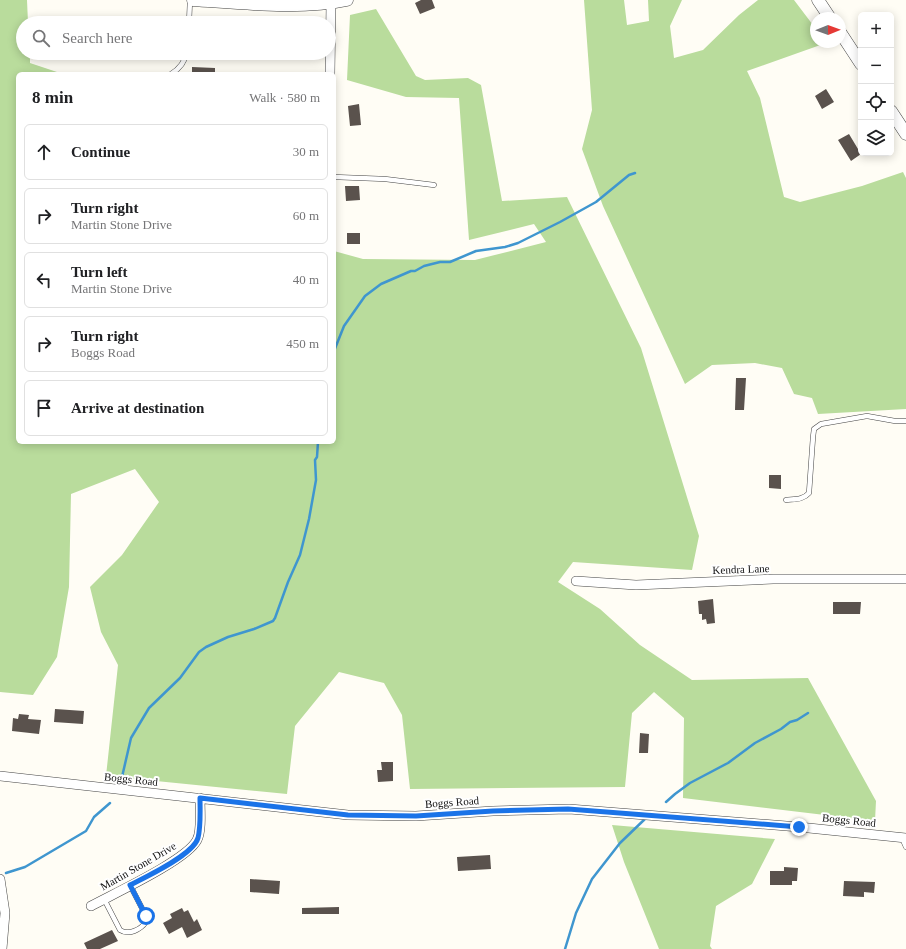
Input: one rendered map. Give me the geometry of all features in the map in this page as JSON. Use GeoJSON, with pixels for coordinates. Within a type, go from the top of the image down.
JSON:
{"type":"FeatureCollection","features":[{"type":"Feature","properties":{"kind":"street"},"geometry":{"type":"LineString","coordinates":[[191,0],[281,4],[308,2],[331,3],[347,0]]}},
{"type":"Feature","properties":{"kind":"street"},"geometry":{"type":"LineString","coordinates":[[818,0],[826,12]]}},
{"type":"Feature","properties":{"kind":"street"},"geometry":{"type":"LineString","coordinates":[[331,3],[331,16]]}},
{"type":"Feature","properties":{"kind":"street"},"geometry":{"type":"LineString","coordinates":[[846,41],[858,59]]}},
{"type":"Feature","properties":{"kind":"street"},"geometry":{"type":"LineString","coordinates":[[330,60],[330,72]]}},
{"type":"Feature","properties":{"kind":"street"},"geometry":{"type":"LineString","coordinates":[[894,116],[906,134]]}},
{"type":"Feature","properties":{"kind":"street","name":"Kendra Lane"},"geometry":{"type":"LineString","coordinates":[[576,581],[636,584],[772,579],[906,579]]}},
{"type":"Feature","properties":{"kind":"street","name":"Boggs Road"},"geometry":{"type":"LineString","coordinates":[[0,776],[348,815],[416,816],[493,811],[568,809],[792,826],[904,838]]}},
{"type":"Feature","properties":{"kind":"street","name":"Martin Stone Drive"},"geometry":{"type":"LineString","coordinates":[[91,906],[168,865],[193,847],[198,839],[200,798]]}},
{"type":"Feature","properties":{"kind":"street"},"geometry":{"type":"LineString","coordinates":[[0,879],[5,914],[1,947]]}},
{"type":"Feature","properties":{"kind":"lane"},"geometry":{"type":"LineString","coordinates":[[189,16],[191,0]]}},
{"type":"Feature","properties":{"kind":"lane"},"geometry":{"type":"LineString","coordinates":[[174,72],[183,63],[184,60]]}},
{"type":"Feature","properties":{"kind":"lane"},"geometry":{"type":"LineString","coordinates":[[336,177],[385,179],[434,185]]}},
{"type":"Feature","properties":{"kind":"lane"},"geometry":{"type":"LineString","coordinates":[[786,500],[801,499],[806,497],[809,493],[814,429],[821,424],[867,416],[895,422],[906,421]]}},
{"type":"Feature","properties":{"kind":"lane"},"geometry":{"type":"LineString","coordinates":[[904,838],[906,847]]}},
{"type":"Feature","properties":{"kind":"lane"},"geometry":{"type":"LineString","coordinates":[[104,899],[120,930],[124,933],[129,933],[143,926],[146,922],[146,916],[130,885]]}},
{"type":"Feature","properties":{"kind":"green space"},"geometry":{"type":"Polygon","coordinates":[[[0,0],[27,0],[28,16],[16,16],[16,60],[30,60],[30,63],[57,72],[16,72],[16,444],[336,444],[336,252],[363,259],[475,260],[546,242],[534,224],[469,240],[459,98],[406,97],[347,80],[350,15],[376,9],[416,76],[425,80],[468,78],[481,85],[502,201],[567,197],[641,348],[699,536],[692,570],[573,562],[558,582],[600,609],[640,645],[692,680],[808,678],[876,801],[875,821],[683,798],[684,718],[654,692],[632,713],[625,787],[410,789],[402,715],[384,683],[339,672],[295,726],[287,794],[106,776],[118,665],[101,632],[90,587],[122,555],[159,502],[135,469],[71,494],[69,587],[57,657],[33,695],[0,692],[0,0]]]}},
{"type":"Feature","properties":{"kind":"green space"},"geometry":{"type":"Polygon","coordinates":[[[584,0],[624,0],[627,25],[649,21],[648,0],[682,0],[670,26],[674,58],[703,50],[739,15],[758,0],[794,0],[810,21],[810,48],[812,48],[747,71],[760,98],[784,197],[800,202],[862,186],[903,172],[906,178],[906,409],[818,414],[812,398],[794,394],[782,368],[755,363],[712,365],[685,384],[603,206],[582,149],[592,110],[584,0]]]}},
{"type":"Feature","properties":{"kind":"green space"},"geometry":{"type":"Polygon","coordinates":[[[612,825],[775,839],[752,884],[716,906],[710,946],[712,949],[659,949],[624,862],[612,825]]]}},
{"type":"Feature","properties":{"kind":"building"},"geometry":{"type":"Polygon","coordinates":[[[421,0],[432,0],[435,8],[420,14],[415,3],[421,0]]]}},
{"type":"Feature","properties":{"kind":"building"},"geometry":{"type":"Polygon","coordinates":[[[192,67],[215,68],[215,72],[192,72],[192,67]]]}},
{"type":"Feature","properties":{"kind":"building"},"geometry":{"type":"Polygon","coordinates":[[[826,89],[834,102],[822,109],[815,96],[826,89]]]}},
{"type":"Feature","properties":{"kind":"building"},"geometry":{"type":"Polygon","coordinates":[[[359,104],[361,125],[350,126],[348,106],[359,104]]]}},
{"type":"Feature","properties":{"kind":"building"},"geometry":{"type":"Polygon","coordinates":[[[849,134],[858,149],[858,156],[851,161],[838,140],[849,134]]]}},
{"type":"Feature","properties":{"kind":"building"},"geometry":{"type":"Polygon","coordinates":[[[345,186],[359,186],[360,200],[346,201],[345,186]]]}},
{"type":"Feature","properties":{"kind":"building"},"geometry":{"type":"Polygon","coordinates":[[[347,233],[360,233],[360,244],[347,244],[347,233]]]}},
{"type":"Feature","properties":{"kind":"building"},"geometry":{"type":"Polygon","coordinates":[[[736,378],[746,378],[744,410],[735,410],[736,378]]]}},
{"type":"Feature","properties":{"kind":"building"},"geometry":{"type":"Polygon","coordinates":[[[769,475],[781,475],[781,489],[769,488],[769,475]]]}},
{"type":"Feature","properties":{"kind":"building"},"geometry":{"type":"Polygon","coordinates":[[[713,599],[715,623],[707,624],[706,619],[702,620],[702,614],[699,614],[698,601],[713,599]]]}},
{"type":"Feature","properties":{"kind":"building"},"geometry":{"type":"Polygon","coordinates":[[[833,602],[861,602],[860,614],[833,614],[833,602]]]}},
{"type":"Feature","properties":{"kind":"building"},"geometry":{"type":"Polygon","coordinates":[[[55,709],[84,711],[83,724],[54,722],[55,709]]]}},
{"type":"Feature","properties":{"kind":"building"},"geometry":{"type":"Polygon","coordinates":[[[19,714],[29,715],[28,719],[41,720],[39,734],[12,731],[13,718],[18,719],[19,714]]]}},
{"type":"Feature","properties":{"kind":"building"},"geometry":{"type":"Polygon","coordinates":[[[640,733],[649,734],[648,753],[639,753],[640,733]]]}},
{"type":"Feature","properties":{"kind":"building"},"geometry":{"type":"Polygon","coordinates":[[[381,762],[393,762],[393,781],[378,782],[377,770],[382,770],[381,762]]]}},
{"type":"Feature","properties":{"kind":"building"},"geometry":{"type":"Polygon","coordinates":[[[490,855],[491,869],[458,871],[457,857],[490,855]]]}},
{"type":"Feature","properties":{"kind":"building"},"geometry":{"type":"Polygon","coordinates":[[[784,867],[798,868],[797,881],[792,881],[792,885],[770,885],[770,871],[784,871],[784,867]]]}},
{"type":"Feature","properties":{"kind":"building"},"geometry":{"type":"Polygon","coordinates":[[[250,879],[280,881],[279,894],[250,892],[250,879]]]}},
{"type":"Feature","properties":{"kind":"building"},"geometry":{"type":"Polygon","coordinates":[[[844,881],[875,882],[874,893],[864,892],[864,897],[843,896],[844,881]]]}},
{"type":"Feature","properties":{"kind":"building"},"geometry":{"type":"Polygon","coordinates":[[[339,907],[339,914],[302,914],[302,908],[339,907]]]}},
{"type":"Feature","properties":{"kind":"building"},"geometry":{"type":"Polygon","coordinates":[[[182,908],[184,912],[188,910],[194,922],[197,919],[202,930],[187,938],[182,927],[169,934],[163,923],[172,918],[170,914],[182,908]]]}},
{"type":"Feature","properties":{"kind":"building"},"geometry":{"type":"Polygon","coordinates":[[[112,930],[118,941],[100,949],[87,949],[84,943],[112,930]]]}},
{"type":"Feature","properties":{"kind":"waterway"},"geometry":{"type":"LineString","coordinates":[[336,346],[344,326],[365,296],[381,284],[424,266],[440,262],[450,262],[476,251],[505,247],[518,243],[596,202],[629,175],[635,173]]}},
{"type":"Feature","properties":{"kind":"waterway"},"geometry":{"type":"LineString","coordinates":[[122,777],[131,738],[149,708],[180,678],[199,652],[206,647],[228,637],[273,621],[275,618],[300,555],[309,519],[316,480],[315,460],[317,457],[318,444]]}},
{"type":"Feature","properties":{"kind":"waterway"},"geometry":{"type":"LineString","coordinates":[[666,802],[690,783],[728,763],[755,743],[808,713]]}},
{"type":"Feature","properties":{"kind":"waterway"},"geometry":{"type":"LineString","coordinates":[[6,873],[25,867],[86,831],[94,817],[110,803]]}},
{"type":"Feature","properties":{"kind":"waterway"},"geometry":{"type":"LineString","coordinates":[[565,949],[576,913],[592,879],[620,843],[646,818]]}},
{"type":"Feature","properties":{"kind":"route"},"geometry":{"type":"LineString","coordinates":[[146,916],[130,885],[168,865],[193,847],[198,839],[200,798],[348,815],[416,816],[493,811],[568,809],[799,827]]}}]}
